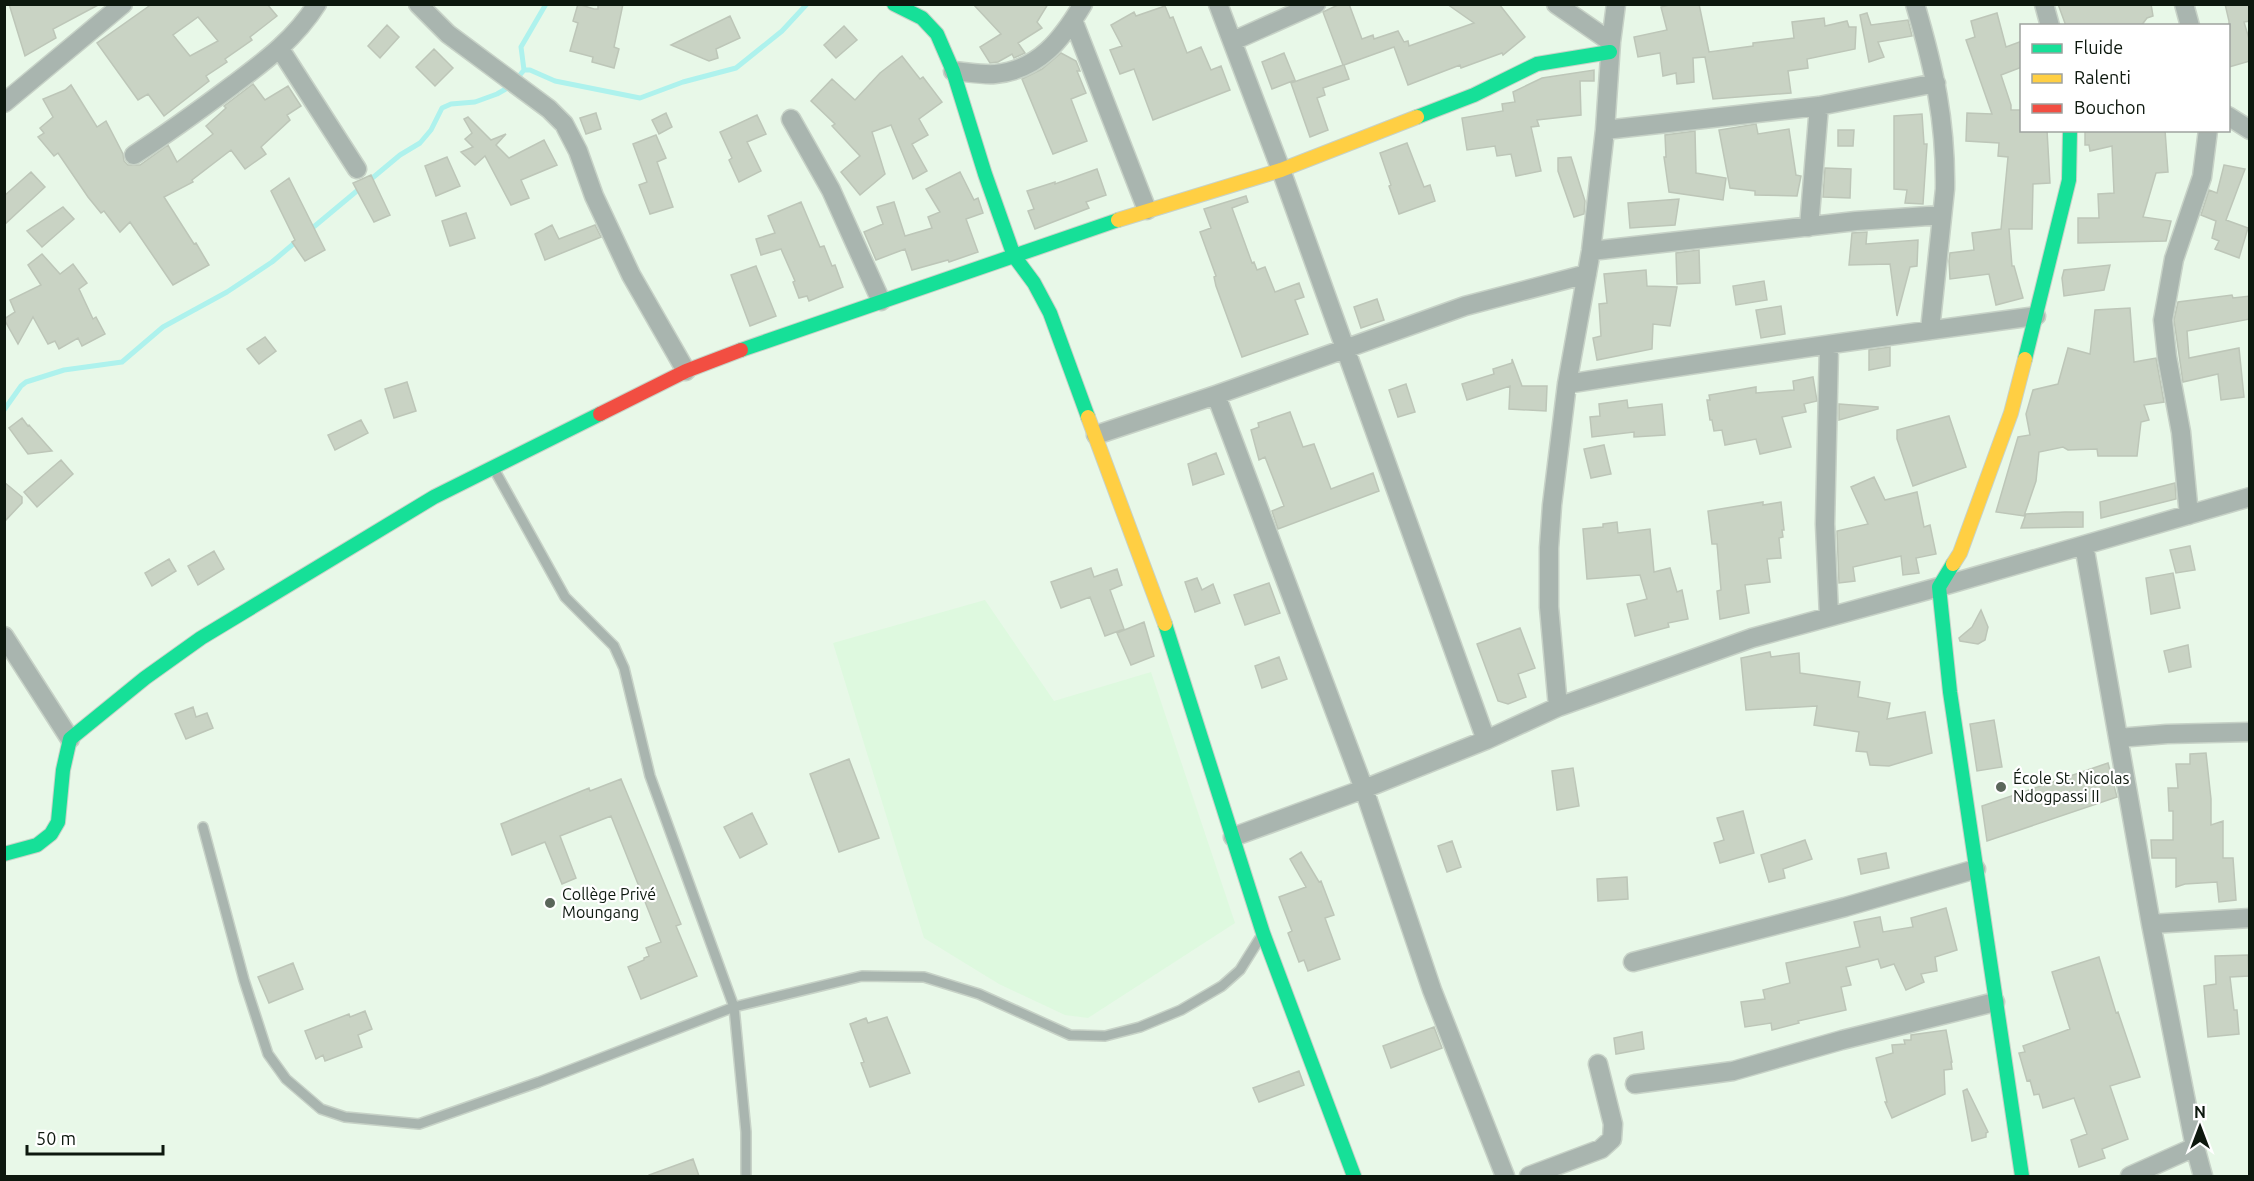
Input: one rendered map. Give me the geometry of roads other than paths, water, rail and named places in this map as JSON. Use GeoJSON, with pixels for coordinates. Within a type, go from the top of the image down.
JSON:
{"type":"FeatureCollection","features":[{"type":"Feature","properties":{"kind":"street"},"geometry":{"type":"LineString","coordinates":[[7,93],[123,4]]}},
{"type":"Feature","properties":{"kind":"street"},"geometry":{"type":"LineString","coordinates":[[134,155],[173,129],[280,49],[307,20],[317,4]]}},
{"type":"Feature","properties":{"kind":"street"},"geometry":{"type":"LineString","coordinates":[[418,4],[448,34],[549,108],[564,124],[578,151],[594,196],[631,275],[686,371]]}},
{"type":"Feature","properties":{"kind":"street"},"geometry":{"type":"LineString","coordinates":[[894,4],[922,18],[937,34],[953,71],[985,174],[1014,256],[1034,283],[1050,313],[1169,636],[1263,933],[1354,1176]]}},
{"type":"Feature","properties":{"kind":"street"},"geometry":{"type":"LineString","coordinates":[[953,71],[994,74],[1012,71],[1036,60],[1052,50],[1083,4]]}},
{"type":"Feature","properties":{"kind":"street"},"geometry":{"type":"LineString","coordinates":[[1218,4],[1281,170],[1486,740]]}},
{"type":"Feature","properties":{"kind":"street"},"geometry":{"type":"LineString","coordinates":[[1233,41],[1316,4]]}},
{"type":"Feature","properties":{"kind":"street"},"geometry":{"type":"LineString","coordinates":[[1556,4],[1611,47]]}},
{"type":"Feature","properties":{"kind":"street"},"geometry":{"type":"LineString","coordinates":[[1558,707],[1549,606],[1549,548],[1567,384],[1591,251],[1616,4]]}},
{"type":"Feature","properties":{"kind":"street"},"geometry":{"type":"LineString","coordinates":[[1915,4],[1942,115],[1945,168],[1930,330]]}},
{"type":"Feature","properties":{"kind":"street"},"geometry":{"type":"LineString","coordinates":[[2044,4],[2049,24]]}},
{"type":"Feature","properties":{"kind":"street"},"geometry":{"type":"LineString","coordinates":[[2184,4],[2189,24]]}},
{"type":"Feature","properties":{"kind":"street"},"geometry":{"type":"LineString","coordinates":[[1073,20],[1147,210]]}},
{"type":"Feature","properties":{"kind":"street"},"geometry":{"type":"LineString","coordinates":[[4,854],[37,845],[51,834],[58,822],[63,770],[70,739],[145,678],[201,638],[434,497],[493,466],[686,371],[792,331],[1147,210],[1281,170],[1474,95],[1537,64],[1611,47]]}},
{"type":"Feature","properties":{"kind":"street"},"geometry":{"type":"LineString","coordinates":[[280,49],[357,169]]}},
{"type":"Feature","properties":{"kind":"street"},"geometry":{"type":"LineString","coordinates":[[1605,130],[1818,106],[1936,83]]}},
{"type":"Feature","properties":{"kind":"street"},"geometry":{"type":"LineString","coordinates":[[1809,227],[1818,106]]}},
{"type":"Feature","properties":{"kind":"street"},"geometry":{"type":"LineString","coordinates":[[2230,117],[2250,130]]}},
{"type":"Feature","properties":{"kind":"street"},"geometry":{"type":"LineString","coordinates":[[791,119],[831,189],[881,301]]}},
{"type":"Feature","properties":{"kind":"street"},"geometry":{"type":"LineString","coordinates":[[2022,1176],[1950,692],[1940,587],[1960,553],[2011,413],[2069,180],[2070,132]]}},
{"type":"Feature","properties":{"kind":"street"},"geometry":{"type":"LineString","coordinates":[[2189,515],[2181,432],[2167,357],[2163,320],[2174,259],[2202,177],[2208,132]]}},
{"type":"Feature","properties":{"kind":"street"},"geometry":{"type":"LineString","coordinates":[[1591,251],[1856,220],[1942,215]]}},
{"type":"Feature","properties":{"kind":"street"},"geometry":{"type":"LineString","coordinates":[[1096,435],[1345,350],[1465,306],[1587,274]]}},
{"type":"Feature","properties":{"kind":"street"},"geometry":{"type":"LineString","coordinates":[[1567,384],[1829,346],[1885,335],[2036,316]]}},
{"type":"Feature","properties":{"kind":"street"},"geometry":{"type":"LineString","coordinates":[[1829,346],[1825,524],[1829,616]]}},
{"type":"Feature","properties":{"kind":"street"},"geometry":{"type":"LineString","coordinates":[[1216,395],[1364,789],[1432,990],[1505,1176]]}},
{"type":"Feature","properties":{"kind":"street"},"geometry":{"type":"LineString","coordinates":[[1233,837],[1364,789],[1486,740],[1558,707],[1752,638],[1940,587],[2250,497]]}},
{"type":"Feature","properties":{"kind":"street"},"geometry":{"type":"LineString","coordinates":[[2084,545],[2151,924],[2195,1147],[2203,1176]]}},
{"type":"Feature","properties":{"kind":"street"},"geometry":{"type":"LineString","coordinates":[[4,636],[70,739]]}},
{"type":"Feature","properties":{"kind":"street"},"geometry":{"type":"LineString","coordinates":[[2118,738],[2250,732]]}},
{"type":"Feature","properties":{"kind":"street"},"geometry":{"type":"LineString","coordinates":[[1634,962],[1845,907],[1976,869]]}},
{"type":"Feature","properties":{"kind":"street"},"geometry":{"type":"LineString","coordinates":[[2151,924],[2250,918]]}},
{"type":"Feature","properties":{"kind":"street"},"geometry":{"type":"LineString","coordinates":[[1635,1084],[1733,1071],[1842,1040],[1995,1002]]}},
{"type":"Feature","properties":{"kind":"street"},"geometry":{"type":"LineString","coordinates":[[1529,1176],[1601,1149],[1612,1139],[1613,1124],[1598,1064]]}},
{"type":"Feature","properties":{"kind":"street"},"geometry":{"type":"LineString","coordinates":[[2130,1176],[2195,1147]]}},
{"type":"Feature","properties":{"kind":"lane"},"geometry":{"type":"LineString","coordinates":[[493,466],[566,597],[614,646],[624,668],[650,776],[734,1007],[746,1132],[746,1176]]}},
{"type":"Feature","properties":{"kind":"lane"},"geometry":{"type":"LineString","coordinates":[[203,827],[244,981],[268,1054],[286,1079],[321,1109],[345,1118],[418,1124],[539,1082],[734,1007],[862,976],[924,977],[979,994],[1070,1035],[1105,1036],[1140,1027],[1181,1010],[1222,986],[1240,970],[1263,933]]}},
{"type":"Feature","properties":{"kind":"waterway"},"geometry":{"type":"LineString","coordinates":[[524,70],[521,47],[546,4]]}},
{"type":"Feature","properties":{"kind":"waterway"},"geometry":{"type":"LineString","coordinates":[[524,70],[530,70],[555,81],[640,98],[683,82],[736,68],[782,31],[807,4]]}},
{"type":"Feature","properties":{"kind":"waterway"},"geometry":{"type":"LineString","coordinates":[[310,230],[400,155],[420,143],[431,130],[442,108],[451,104],[475,102],[497,94],[511,86],[524,70]]}},
{"type":"Feature","properties":{"kind":"waterway"},"geometry":{"type":"LineString","coordinates":[[4,410],[26,382],[64,370],[122,362],[163,327],[227,292],[272,262],[298,240]]}},
{"type":"Feature","properties":{"kind":"place","name":"École St. Nicolas Ndogpassi II"},"geometry":{"type":"Point","coordinates":[2001,787]}},
{"type":"Feature","properties":{"kind":"place","name":"Collège Privé Moungang"},"geometry":{"type":"Point","coordinates":[550,903]}}]}
